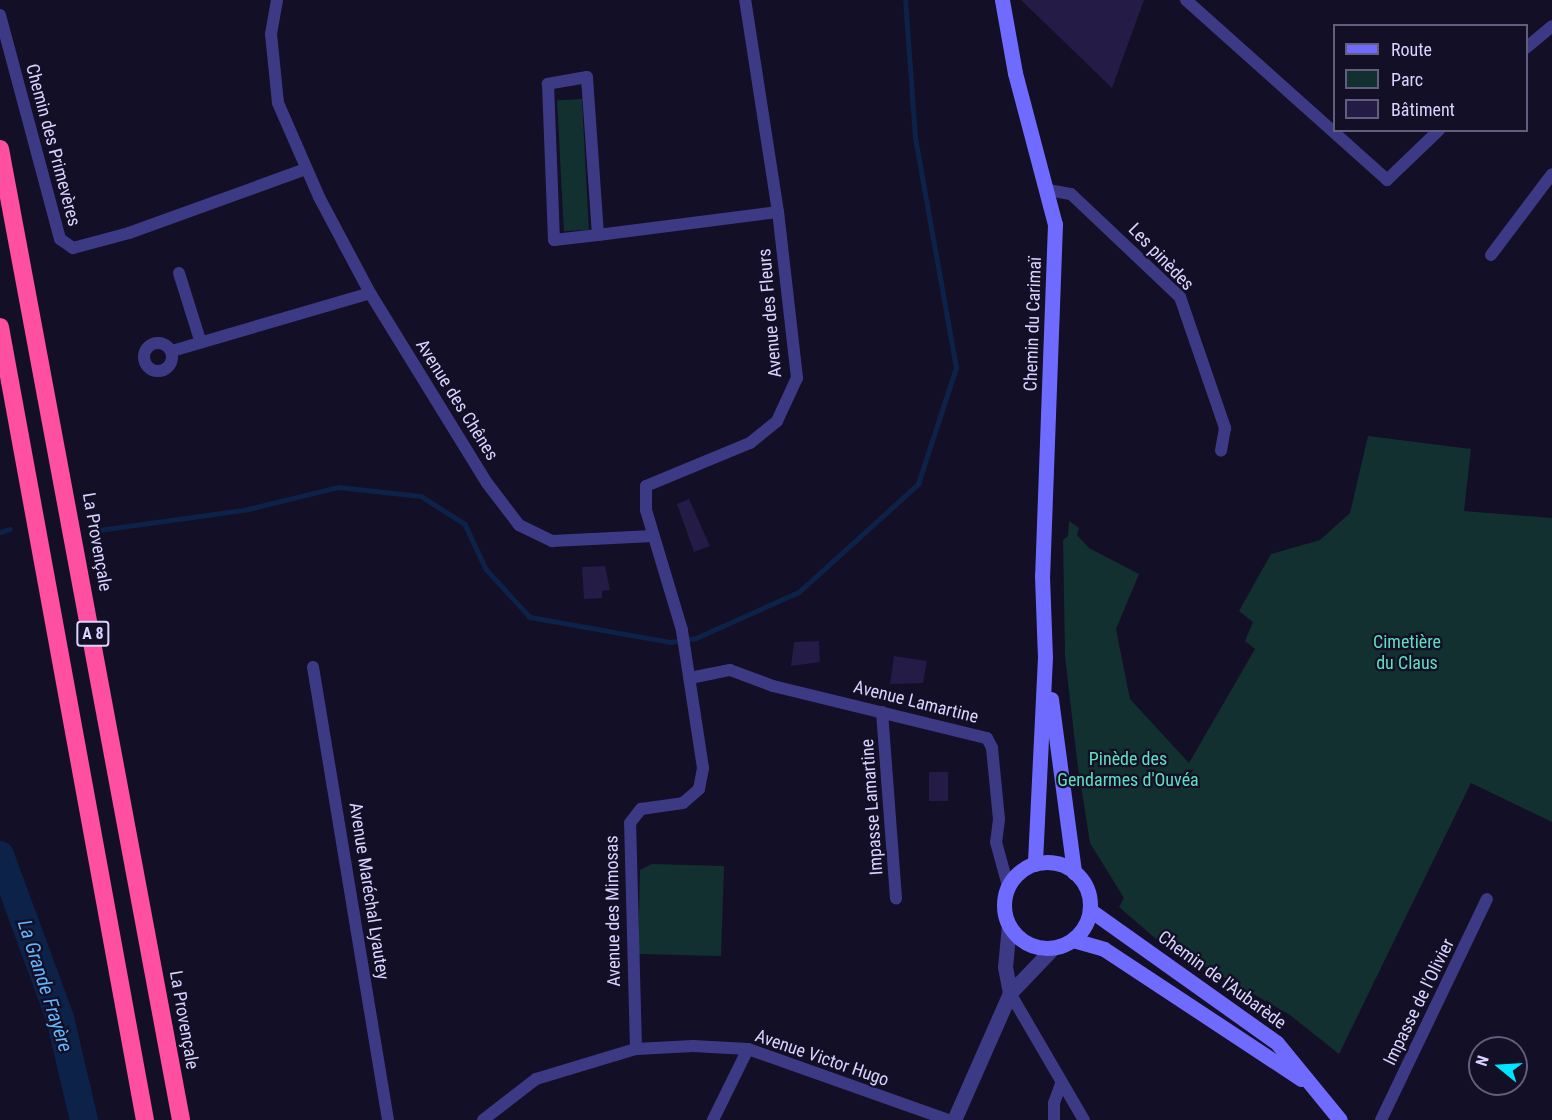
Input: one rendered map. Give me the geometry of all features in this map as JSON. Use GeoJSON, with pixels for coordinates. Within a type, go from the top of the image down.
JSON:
{"type":"FeatureCollection","features":[{"type":"Feature","properties":{"kind":"highway","name":"La Provençale"},"geometry":{"type":"LineString","coordinates":[[0,149],[181,1120]]}},
{"type":"Feature","properties":{"kind":"highway","name":"A 8"},"geometry":{"type":"LineString","coordinates":[[0,327],[145,1120]]}},
{"type":"Feature","properties":{"kind":"main road","name":"Chemin du Carimaï"},"geometry":{"type":"LineString","coordinates":[[1002,0],[1015,74],[1048,190],[1055,224],[1056,269],[1044,498],[1045,657],[1035,864]]}},
{"type":"Feature","properties":{"kind":"main road","name":"Chemin du Carimaï"},"geometry":{"type":"LineString","coordinates":[[1045,657],[1074,872]]}},
{"type":"Feature","properties":{"kind":"main road"},"geometry":{"type":"LineString","coordinates":[[1055,863],[1074,872],[1086,889],[1090,910],[1073,940],[1053,948],[1027,944],[1009,925],[1004,905],[1008,886],[1035,864],[1055,863]]}},
{"type":"Feature","properties":{"kind":"main road","name":"Chemin de l'Aubarède"},"geometry":{"type":"LineString","coordinates":[[1090,910],[1277,1042],[1321,1093],[1340,1120]]}},
{"type":"Feature","properties":{"kind":"main road","name":"Chemin de l'Aubarède"},"geometry":{"type":"LineString","coordinates":[[1073,940],[1104,949],[1321,1093]]}},
{"type":"Feature","properties":{"kind":"street","name":"Avenue des Chênes"},"geometry":{"type":"LineString","coordinates":[[277,0],[271,34],[279,103],[306,169],[370,293],[481,473],[519,525],[552,541],[653,537]]}},
{"type":"Feature","properties":{"kind":"street","name":"Avenue des Fleurs"},"geometry":{"type":"LineString","coordinates":[[690,678],[682,630],[644,500],[646,486],[750,443],[777,421],[797,378],[778,212],[745,0]]}},
{"type":"Feature","properties":{"kind":"street"},"geometry":{"type":"LineString","coordinates":[[1186,0],[1333,132]]}},
{"type":"Feature","properties":{"kind":"street","name":"Chemin des Primevères"},"geometry":{"type":"LineString","coordinates":[[0,15],[60,239],[73,248],[129,233],[306,169]]}},
{"type":"Feature","properties":{"kind":"street"},"geometry":{"type":"LineString","coordinates":[[1528,47],[1552,26]]}},
{"type":"Feature","properties":{"kind":"street"},"geometry":{"type":"LineString","coordinates":[[598,235],[587,77],[548,84],[554,240],[598,235],[778,212]]}},
{"type":"Feature","properties":{"kind":"street"},"geometry":{"type":"LineString","coordinates":[[1333,132],[1387,180],[1431,133]]}},
{"type":"Feature","properties":{"kind":"street"},"geometry":{"type":"LineString","coordinates":[[1491,255],[1552,174]]}},
{"type":"Feature","properties":{"kind":"street","name":"Les pinèdes"},"geometry":{"type":"LineString","coordinates":[[1048,190],[1071,194],[1180,297],[1225,428],[1221,451]]}},
{"type":"Feature","properties":{"kind":"street"},"geometry":{"type":"LineString","coordinates":[[179,273],[200,340]]}},
{"type":"Feature","properties":{"kind":"street"},"geometry":{"type":"LineString","coordinates":[[172,351],[200,340],[370,293]]}},
{"type":"Feature","properties":{"kind":"street","name":"Avenue Maréchal Lyautey"},"geometry":{"type":"LineString","coordinates":[[314,667],[388,1120]]}},
{"type":"Feature","properties":{"kind":"street","name":"Avenue Lamartine"},"geometry":{"type":"LineString","coordinates":[[690,678],[730,670],[773,686],[987,738],[992,748],[999,819],[996,842],[1008,886]]}},
{"type":"Feature","properties":{"kind":"street","name":"Avenue des Mimosas"},"geometry":{"type":"LineString","coordinates":[[636,1049],[630,823],[641,809],[683,803],[699,789],[703,768],[690,678]]}},
{"type":"Feature","properties":{"kind":"street","name":"Impasse Lamartine"},"geometry":{"type":"LineString","coordinates":[[882,712],[896,898]]}},
{"type":"Feature","properties":{"kind":"street","name":"Impasse de l'Olivier"},"geometry":{"type":"LineString","coordinates":[[1382,1120],[1487,899]]}},
{"type":"Feature","properties":{"kind":"street"},"geometry":{"type":"LineString","coordinates":[[1009,925],[1005,967],[1010,993],[1084,1120]]}},
{"type":"Feature","properties":{"kind":"street"},"geometry":{"type":"LineString","coordinates":[[954,1120],[1010,993],[1053,948]]}},
{"type":"Feature","properties":{"kind":"street","name":"Avenue Victor Hugo"},"geometry":{"type":"LineString","coordinates":[[483,1120],[536,1079],[636,1049],[747,1049],[949,1120]]}},
{"type":"Feature","properties":{"kind":"street"},"geometry":{"type":"LineString","coordinates":[[713,1120],[747,1049]]}},
{"type":"Feature","properties":{"kind":"street"},"geometry":{"type":"LineString","coordinates":[[1054,1120],[1054,1103],[1061,1084]]}},
{"type":"Feature","properties":{"kind":"green space"},"geometry":{"type":"Polygon","coordinates":[[[582,99],[589,230],[564,231],[557,100],[582,99]]]}},
{"type":"Feature","properties":{"kind":"green space","name":"Cimetière du Claus"},"geometry":{"type":"Polygon","coordinates":[[[1368,436],[1471,449],[1464,511],[1552,518],[1552,822],[1471,783],[1339,1054],[1290,1015],[1155,938],[1119,907],[1124,898],[1090,843],[1077,760],[1065,656],[1063,540],[1068,536],[1069,521],[1079,528],[1077,535],[1089,548],[1139,574],[1116,629],[1130,699],[1189,763],[1255,649],[1245,641],[1253,622],[1239,611],[1271,554],[1320,540],[1350,513],[1368,436]]]}},
{"type":"Feature","properties":{"kind":"green space"},"geometry":{"type":"Polygon","coordinates":[[[652,864],[724,866],[721,956],[638,954],[640,870],[652,864]]]}},
{"type":"Feature","properties":{"kind":"building"},"geometry":{"type":"Polygon","coordinates":[[[1021,0],[1144,0],[1112,88],[1021,0]]]}},
{"type":"Feature","properties":{"kind":"building"},"geometry":{"type":"Polygon","coordinates":[[[689,499],[710,546],[694,552],[677,504],[689,499]]]}},
{"type":"Feature","properties":{"kind":"building"},"geometry":{"type":"Polygon","coordinates":[[[605,566],[610,590],[602,591],[602,598],[584,599],[582,567],[605,566]]]}},
{"type":"Feature","properties":{"kind":"building"},"geometry":{"type":"Polygon","coordinates":[[[819,641],[820,662],[791,666],[794,642],[819,641]]]}},
{"type":"Feature","properties":{"kind":"building"},"geometry":{"type":"Polygon","coordinates":[[[894,656],[927,661],[923,683],[890,684],[894,656]]]}},
{"type":"Feature","properties":{"kind":"building"},"geometry":{"type":"Polygon","coordinates":[[[929,772],[948,772],[948,801],[929,801],[929,772]]]}},
{"type":"Feature","properties":{"kind":"waterway"},"geometry":{"type":"LineString","coordinates":[[99,530],[244,510],[338,487],[421,496],[465,524],[486,569],[530,617],[671,642],[696,638],[799,592],[918,484],[956,368],[915,138],[905,0]]}},
{"type":"Feature","properties":{"kind":"waterway"},"geometry":{"type":"LineString","coordinates":[[0,532],[10,529]]}},
{"type":"Feature","properties":{"kind":"waterway","name":"La Grande Frayère"},"geometry":{"type":"LineString","coordinates":[[0,855],[60,1018],[84,1120]]}},
{"type":"Feature","properties":{"kind":"park label","name":"Pinède des Gendarmes d'Ouvéa"},"geometry":{"type":"Point","coordinates":[1128,770]}}]}
